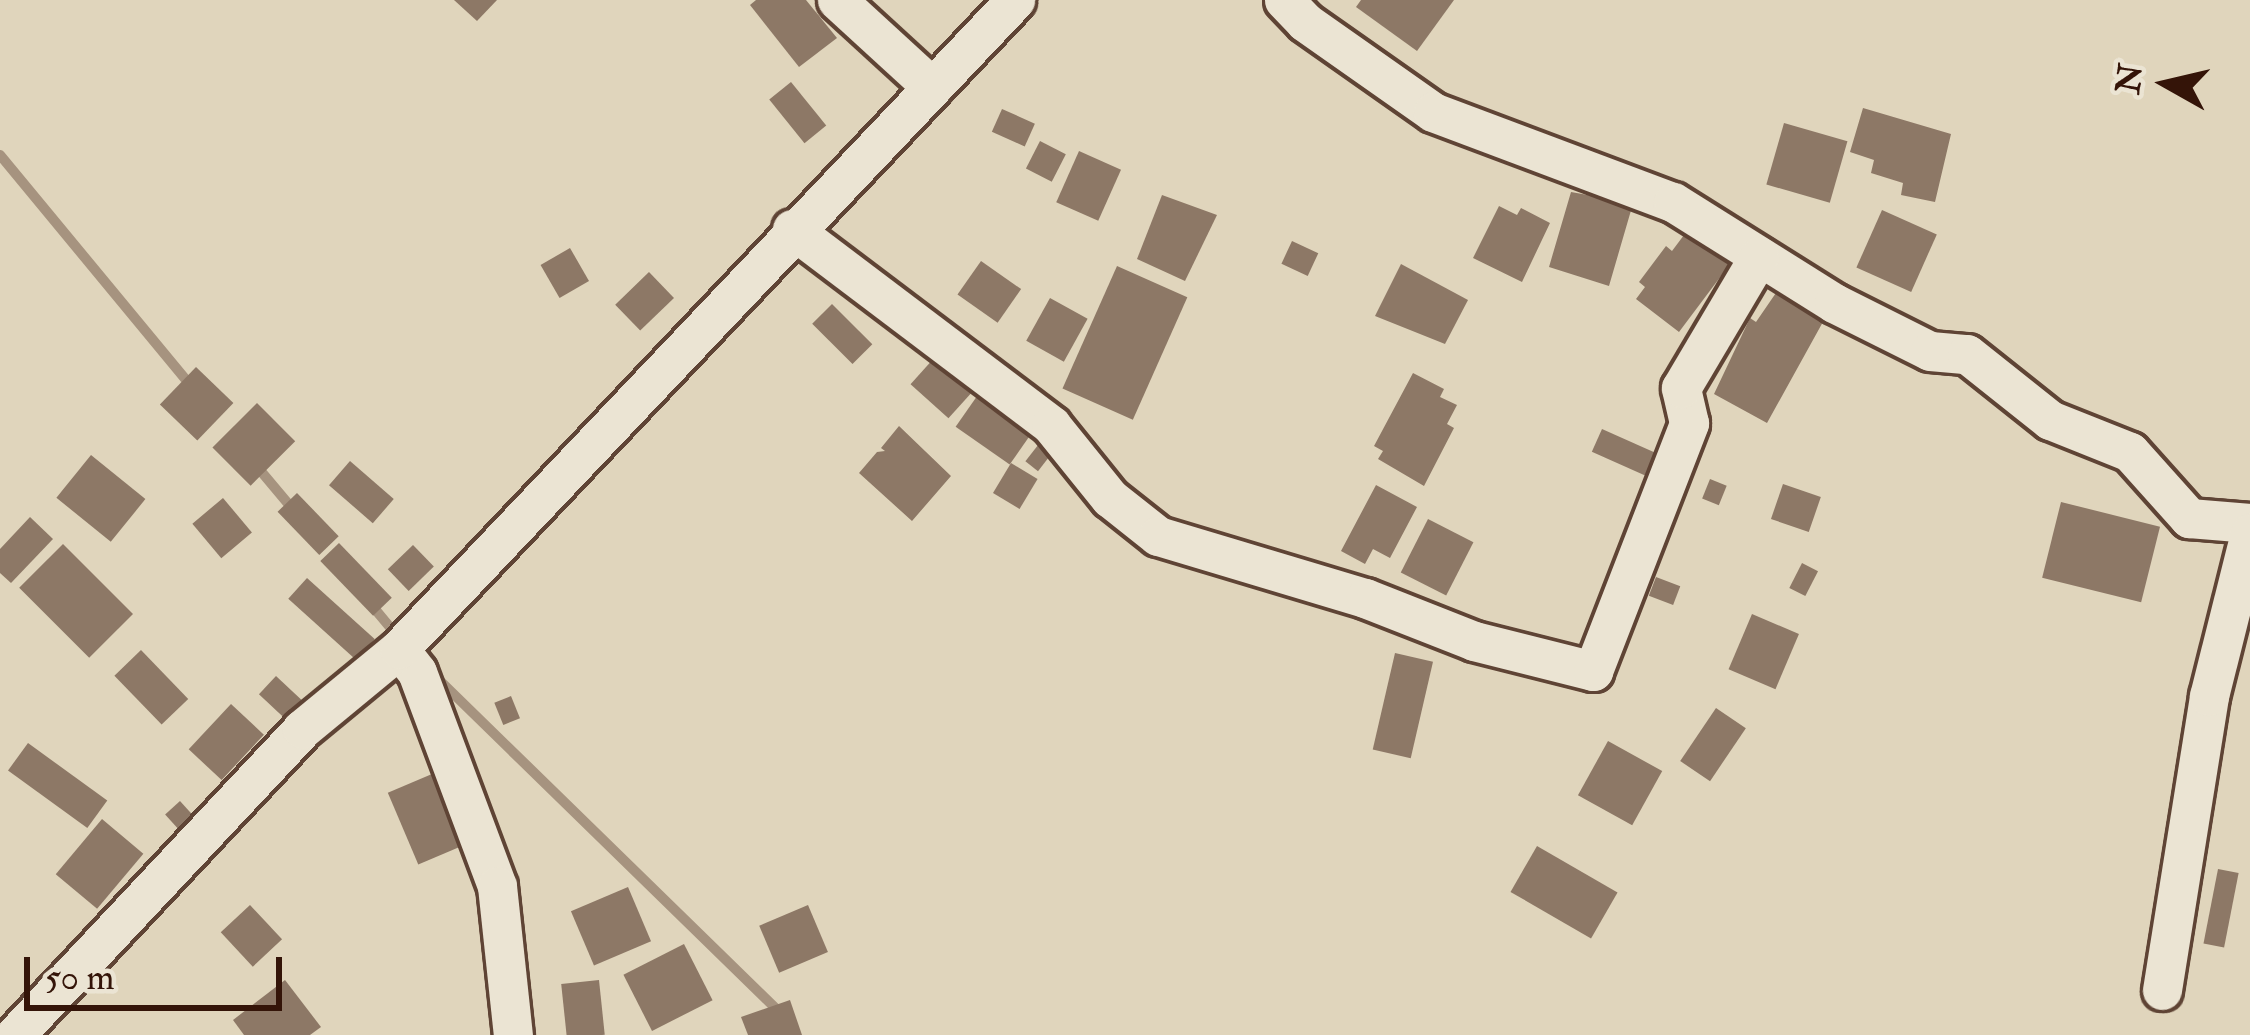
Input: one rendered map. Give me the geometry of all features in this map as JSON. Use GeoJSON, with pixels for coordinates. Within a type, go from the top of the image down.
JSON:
{"type":"FeatureCollection","features":[{"type":"Feature","properties":{"kind":"street"},"geometry":{"type":"LineString","coordinates":[[837,0],[932,86]]}},
{"type":"Feature","properties":{"kind":"street"},"geometry":{"type":"LineString","coordinates":[[16,1035],[302,729],[399,649],[792,229],[1015,0]]}},
{"type":"Feature","properties":{"kind":"street"},"geometry":{"type":"LineString","coordinates":[[1284,0],[1304,22],[1432,112],[1672,202],[1930,351],[1966,353],[2050,420],[2130,452],[2189,518],[2250,523]]}},
{"type":"Feature","properties":{"kind":"street"},"geometry":{"type":"LineString","coordinates":[[792,229],[1051,425],[1110,498],[1158,536],[1366,598],[1474,641],[1594,671],[1689,423],[1681,388],[1759,256]]}},
{"type":"Feature","properties":{"kind":"street"},"geometry":{"type":"LineString","coordinates":[[2162,990],[2209,696],[2250,532]]}},
{"type":"Feature","properties":{"kind":"street"},"geometry":{"type":"LineString","coordinates":[[399,649],[417,672],[497,886],[513,1035]]}},
{"type":"Feature","properties":{"kind":"building"},"geometry":{"type":"Polygon","coordinates":[[[454,0],[497,0],[477,21],[454,0]]]}},
{"type":"Feature","properties":{"kind":"building"},"geometry":{"type":"Polygon","coordinates":[[[756,0],[806,0],[837,38],[799,67],[750,5],[756,0]]]}},
{"type":"Feature","properties":{"kind":"building"},"geometry":{"type":"Polygon","coordinates":[[[1361,0],[1454,0],[1417,51],[1356,7],[1361,0]]]}},
{"type":"Feature","properties":{"kind":"building"},"geometry":{"type":"Polygon","coordinates":[[[791,82],[826,126],[804,143],[769,100],[791,82]]]}},
{"type":"Feature","properties":{"kind":"building"},"geometry":{"type":"Polygon","coordinates":[[[1863,108],[1951,134],[1935,202],[1901,195],[1903,183],[1871,173],[1874,160],[1850,152],[1863,108]]]}},
{"type":"Feature","properties":{"kind":"building"},"geometry":{"type":"Polygon","coordinates":[[[1002,109],[1035,124],[1025,146],[992,132],[1002,109]]]}},
{"type":"Feature","properties":{"kind":"building"},"geometry":{"type":"Polygon","coordinates":[[[1784,123],[1847,141],[1830,203],[1766,185],[1784,123]]]}},
{"type":"Feature","properties":{"kind":"building"},"geometry":{"type":"Polygon","coordinates":[[[1040,141],[1066,154],[1052,182],[1026,169],[1040,141]]]}},
{"type":"Feature","properties":{"kind":"building"},"geometry":{"type":"Polygon","coordinates":[[[1079,151],[1121,170],[1098,221],[1056,202],[1079,151]]]}},
{"type":"Feature","properties":{"kind":"building"},"geometry":{"type":"Polygon","coordinates":[[[1601,188],[1615,192],[1612,201],[1632,207],[1609,286],[1549,267],[1571,192],[1599,197],[1601,188]]]}},
{"type":"Feature","properties":{"kind":"building"},"geometry":{"type":"Polygon","coordinates":[[[1162,195],[1217,215],[1185,281],[1137,259],[1162,195]]]}},
{"type":"Feature","properties":{"kind":"building"},"geometry":{"type":"Polygon","coordinates":[[[1499,206],[1517,215],[1521,208],[1550,223],[1522,282],[1473,258],[1499,206]]]}},
{"type":"Feature","properties":{"kind":"building"},"geometry":{"type":"Polygon","coordinates":[[[1882,210],[1937,234],[1911,292],[1856,268],[1882,210]]]}},
{"type":"Feature","properties":{"kind":"building"},"geometry":{"type":"Polygon","coordinates":[[[1690,227],[1733,260],[1679,332],[1636,299],[1645,287],[1639,282],[1666,246],[1672,251],[1690,227]]]}},
{"type":"Feature","properties":{"kind":"building"},"geometry":{"type":"Polygon","coordinates":[[[1292,241],[1318,253],[1308,276],[1281,264],[1292,241]]]}},
{"type":"Feature","properties":{"kind":"building"},"geometry":{"type":"Polygon","coordinates":[[[570,248],[589,281],[560,298],[541,265],[570,248]]]}},
{"type":"Feature","properties":{"kind":"building"},"geometry":{"type":"Polygon","coordinates":[[[981,261],[1021,289],[998,323],[957,295],[981,261]]]}},
{"type":"Feature","properties":{"kind":"building"},"geometry":{"type":"Polygon","coordinates":[[[1401,264],[1468,300],[1445,344],[1375,316],[1401,264]]]}},
{"type":"Feature","properties":{"kind":"building"},"geometry":{"type":"Polygon","coordinates":[[[1117,266],[1187,297],[1133,420],[1062,388],[1117,266]]]}},
{"type":"Feature","properties":{"kind":"building"},"geometry":{"type":"Polygon","coordinates":[[[649,272],[674,298],[640,331],[615,305],[649,272]]]}},
{"type":"Feature","properties":{"kind":"building"},"geometry":{"type":"Polygon","coordinates":[[[1782,284],[1829,311],[1767,423],[1714,394],[1750,318],[1756,322],[1782,284]]]}},
{"type":"Feature","properties":{"kind":"building"},"geometry":{"type":"Polygon","coordinates":[[[1050,298],[1088,319],[1064,362],[1026,341],[1050,298]]]}},
{"type":"Feature","properties":{"kind":"building"},"geometry":{"type":"Polygon","coordinates":[[[832,304],[872,344],[853,364],[812,324],[832,304]]]}},
{"type":"Feature","properties":{"kind":"building"},"geometry":{"type":"Polygon","coordinates":[[[944,347],[982,381],[948,418],[911,384],[944,347]]]}},
{"type":"Feature","properties":{"kind":"building"},"geometry":{"type":"Polygon","coordinates":[[[196,367],[233,403],[197,441],[160,404],[196,367]]]}},
{"type":"Feature","properties":{"kind":"building"},"geometry":{"type":"Polygon","coordinates":[[[1413,373],[1444,389],[1440,397],[1457,405],[1447,424],[1454,428],[1424,486],[1378,459],[1383,451],[1374,446],[1413,373]]]}},
{"type":"Feature","properties":{"kind":"building"},"geometry":{"type":"Polygon","coordinates":[[[982,389],[1036,427],[1010,465],[956,427],[982,389]]]}},
{"type":"Feature","properties":{"kind":"building"},"geometry":{"type":"Polygon","coordinates":[[[257,403],[295,441],[251,486],[212,448],[257,403]]]}},
{"type":"Feature","properties":{"kind":"building"},"geometry":{"type":"Polygon","coordinates":[[[899,426],[951,476],[912,521],[859,473],[877,452],[885,451],[881,448],[899,426]]]}},
{"type":"Feature","properties":{"kind":"building"},"geometry":{"type":"Polygon","coordinates":[[[1602,429],[1666,457],[1656,480],[1592,452],[1602,429]]]}},
{"type":"Feature","properties":{"kind":"building"},"geometry":{"type":"Polygon","coordinates":[[[1042,440],[1055,450],[1038,471],[1025,461],[1042,440]]]}},
{"type":"Feature","properties":{"kind":"building"},"geometry":{"type":"Polygon","coordinates":[[[91,455],[145,499],[111,542],[56,498],[91,455]]]}},
{"type":"Feature","properties":{"kind":"building"},"geometry":{"type":"Polygon","coordinates":[[[350,461],[394,499],[373,523],[329,485],[350,461]]]}},
{"type":"Feature","properties":{"kind":"building"},"geometry":{"type":"Polygon","coordinates":[[[1011,463],[1038,479],[1020,509],[993,493],[1011,463]]]}},
{"type":"Feature","properties":{"kind":"building"},"geometry":{"type":"Polygon","coordinates":[[[1710,479],[1727,486],[1719,505],[1702,498],[1710,479]]]}},
{"type":"Feature","properties":{"kind":"building"},"geometry":{"type":"Polygon","coordinates":[[[1783,484],[1821,497],[1809,532],[1771,519],[1783,484]]]}},
{"type":"Feature","properties":{"kind":"building"},"geometry":{"type":"Polygon","coordinates":[[[1376,485],[1417,507],[1390,558],[1373,549],[1365,564],[1341,551],[1376,485]]]}},
{"type":"Feature","properties":{"kind":"building"},"geometry":{"type":"Polygon","coordinates":[[[297,493],[339,536],[319,555],[278,512],[297,493]]]}},
{"type":"Feature","properties":{"kind":"building"},"geometry":{"type":"Polygon","coordinates":[[[223,498],[252,532],[221,558],[192,524],[223,498]]]}},
{"type":"Feature","properties":{"kind":"building"},"geometry":{"type":"Polygon","coordinates":[[[2061,502],[2160,527],[2141,602],[2042,578],[2061,502]]]}},
{"type":"Feature","properties":{"kind":"building"},"geometry":{"type":"Polygon","coordinates":[[[30,517],[53,539],[11,583],[0,573],[0,549],[30,517]]]}},
{"type":"Feature","properties":{"kind":"building"},"geometry":{"type":"Polygon","coordinates":[[[1428,519],[1473,542],[1446,596],[1401,572],[1428,519]]]}},
{"type":"Feature","properties":{"kind":"building"},"geometry":{"type":"Polygon","coordinates":[[[339,543],[392,598],[373,616],[320,561],[339,543]]]}},
{"type":"Feature","properties":{"kind":"building"},"geometry":{"type":"Polygon","coordinates":[[[63,544],[133,614],[89,658],[19,588],[63,544]]]}},
{"type":"Feature","properties":{"kind":"building"},"geometry":{"type":"Polygon","coordinates":[[[413,545],[434,567],[409,591],[388,569],[413,545]]]}},
{"type":"Feature","properties":{"kind":"building"},"geometry":{"type":"Polygon","coordinates":[[[1802,563],[1818,571],[1805,596],[1789,588],[1802,563]]]}},
{"type":"Feature","properties":{"kind":"building"},"geometry":{"type":"Polygon","coordinates":[[[1656,577],[1680,586],[1673,605],[1649,596],[1656,577]]]}},
{"type":"Feature","properties":{"kind":"building"},"geometry":{"type":"Polygon","coordinates":[[[307,578],[375,639],[356,660],[288,599],[307,578]]]}},
{"type":"Feature","properties":{"kind":"building"},"geometry":{"type":"Polygon","coordinates":[[[1752,614],[1799,634],[1776,689],[1729,669],[1752,614]]]}},
{"type":"Feature","properties":{"kind":"building"},"geometry":{"type":"Polygon","coordinates":[[[141,650],[188,699],[162,725],[114,676],[141,650]]]}},
{"type":"Feature","properties":{"kind":"building"},"geometry":{"type":"Polygon","coordinates":[[[1395,653],[1433,662],[1411,758],[1373,749],[1395,653]]]}},
{"type":"Feature","properties":{"kind":"building"},"geometry":{"type":"Polygon","coordinates":[[[276,676],[307,705],[290,723],[259,694],[276,676]]]}},
{"type":"Feature","properties":{"kind":"building"},"geometry":{"type":"Polygon","coordinates":[[[511,696],[520,718],[503,725],[494,703],[511,696]]]}},
{"type":"Feature","properties":{"kind":"building"},"geometry":{"type":"Polygon","coordinates":[[[231,704],[264,735],[222,780],[189,749],[231,704]]]}},
{"type":"Feature","properties":{"kind":"building"},"geometry":{"type":"Polygon","coordinates":[[[1716,708],[1746,728],[1710,781],[1680,761],[1716,708]]]}},
{"type":"Feature","properties":{"kind":"building"},"geometry":{"type":"Polygon","coordinates":[[[1608,741],[1662,771],[1632,825],[1578,795],[1608,741]]]}},
{"type":"Feature","properties":{"kind":"building"},"geometry":{"type":"Polygon","coordinates":[[[28,743],[107,801],[87,828],[8,771],[28,743]]]}},
{"type":"Feature","properties":{"kind":"building"},"geometry":{"type":"Polygon","coordinates":[[[432,774],[462,846],[418,865],[388,793],[432,774]]]}},
{"type":"Feature","properties":{"kind":"building"},"geometry":{"type":"Polygon","coordinates":[[[180,801],[196,819],[181,832],[165,814],[180,801]]]}},
{"type":"Feature","properties":{"kind":"building"},"geometry":{"type":"Polygon","coordinates":[[[102,819],[143,854],[97,909],[56,874],[102,819]]]}},
{"type":"Feature","properties":{"kind":"building"},"geometry":{"type":"Polygon","coordinates":[[[1537,846],[1618,892],[1591,938],[1510,892],[1537,846]]]}},
{"type":"Feature","properties":{"kind":"building"},"geometry":{"type":"Polygon","coordinates":[[[2218,869],[2239,873],[2224,948],[2203,944],[2218,869]]]}},
{"type":"Feature","properties":{"kind":"building"},"geometry":{"type":"Polygon","coordinates":[[[628,887],[651,941],[594,966],[571,911],[628,887]]]}},
{"type":"Feature","properties":{"kind":"building"},"geometry":{"type":"Polygon","coordinates":[[[250,905],[282,939],[253,967],[221,932],[250,905]]]}},
{"type":"Feature","properties":{"kind":"building"},"geometry":{"type":"Polygon","coordinates":[[[808,905],[828,952],[779,973],[759,926],[808,905]]]}},
{"type":"Feature","properties":{"kind":"building"},"geometry":{"type":"Polygon","coordinates":[[[684,944],[713,1000],[652,1031],[623,975],[684,944]]]}},
{"type":"Feature","properties":{"kind":"building"},"geometry":{"type":"Polygon","coordinates":[[[285,980],[321,1027],[310,1035],[244,1035],[233,1020],[285,980]]]}},
{"type":"Feature","properties":{"kind":"building"},"geometry":{"type":"Polygon","coordinates":[[[599,980],[605,1035],[567,1035],[561,984],[599,980]]]}},
{"type":"Feature","properties":{"kind":"building"},"geometry":{"type":"Polygon","coordinates":[[[790,1000],[802,1035],[748,1035],[741,1017],[790,1000]]]}},
{"type":"Feature","properties":{"kind":"waterway"},"geometry":{"type":"LineString","coordinates":[[0,155],[193,388]]}},
{"type":"Feature","properties":{"kind":"waterway"},"geometry":{"type":"LineString","coordinates":[[254,463],[296,513]]}},
{"type":"Feature","properties":{"kind":"waterway"},"geometry":{"type":"LineString","coordinates":[[369,602],[399,638]]}},
{"type":"Feature","properties":{"kind":"waterway"},"geometry":{"type":"LineString","coordinates":[[432,673],[780,1013]]}}]}
